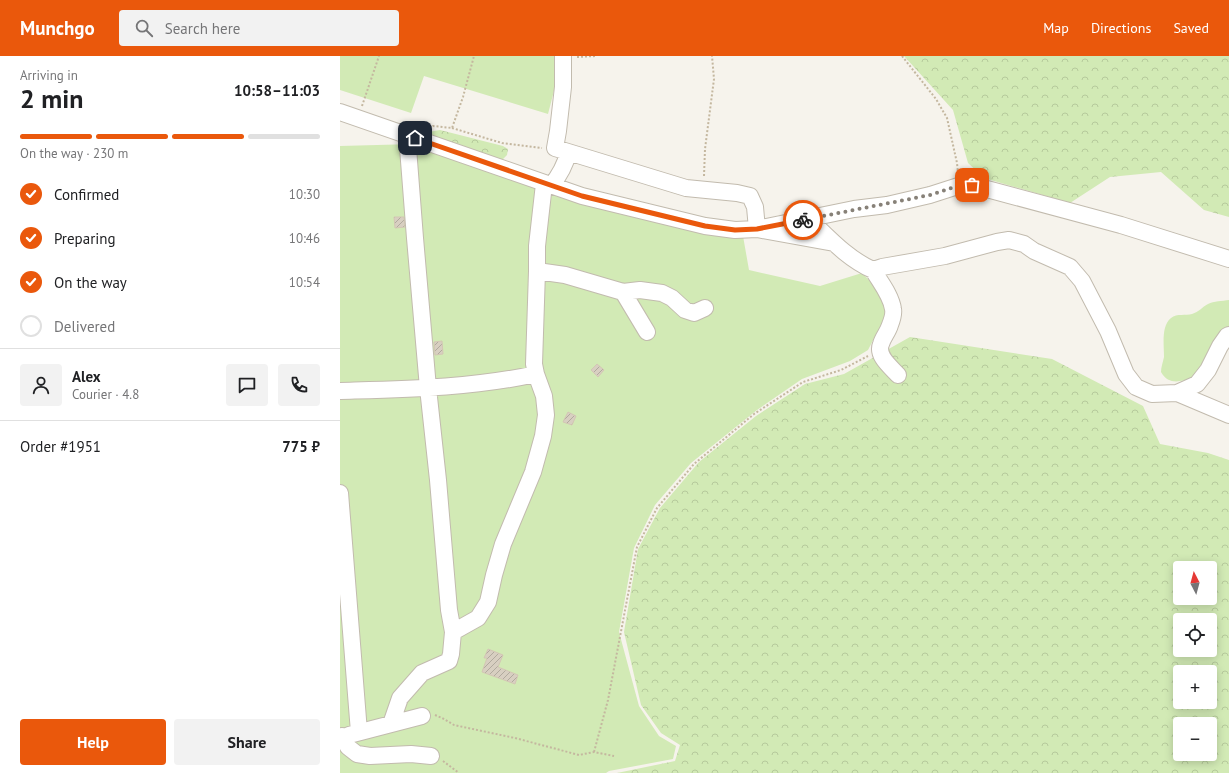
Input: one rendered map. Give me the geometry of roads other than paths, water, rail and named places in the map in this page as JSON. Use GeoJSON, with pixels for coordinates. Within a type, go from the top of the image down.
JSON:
{"type":"FeatureCollection","features":[{"type":"Feature","properties":{"kind":"lane"},"geometry":{"type":"LineString","coordinates":[[453,632],[478,618],[488,602],[503,544],[534,472],[543,436],[546,415],[544,396],[534,364],[537,246],[548,185],[560,174],[566,160],[561,151],[558,130],[563,87],[563,57]]}},
{"type":"Feature","properties":{"kind":"lane"},"geometry":{"type":"LineString","coordinates":[[340,112],[582,196],[705,226],[735,230],[757,229],[930,195],[958,186],[972,185],[1121,225],[1229,259]]}},
{"type":"Feature","properties":{"kind":"lane"},"geometry":{"type":"LineString","coordinates":[[391,724],[400,698],[422,673],[449,661],[453,632],[449,610],[438,480],[428,388],[407,135]]}},
{"type":"Feature","properties":{"kind":"lane"},"geometry":{"type":"LineString","coordinates":[[561,151],[686,188],[737,193],[750,196],[755,207],[757,229]]}},
{"type":"Feature","properties":{"kind":"lane"},"geometry":{"type":"LineString","coordinates":[[809,219],[834,243],[861,264],[873,270],[888,295],[893,309],[892,319],[879,350],[884,361],[898,374]]}},
{"type":"Feature","properties":{"kind":"lane"},"geometry":{"type":"LineString","coordinates":[[757,229],[834,243]]}},
{"type":"Feature","properties":{"kind":"lane"},"geometry":{"type":"LineString","coordinates":[[873,270],[882,267],[945,256],[997,242],[1009,240],[1024,244],[1034,251],[1070,267],[1082,281],[1108,331],[1126,374],[1136,387],[1152,394],[1177,393],[1196,384],[1203,378],[1220,346],[1229,335]]}},
{"type":"Feature","properties":{"kind":"lane"},"geometry":{"type":"LineString","coordinates":[[537,271],[565,275],[623,292],[640,290],[662,292],[672,298],[685,310],[694,313],[705,308]]}},
{"type":"Feature","properties":{"kind":"lane"},"geometry":{"type":"LineString","coordinates":[[623,292],[647,332]]}},
{"type":"Feature","properties":{"kind":"lane"},"geometry":{"type":"LineString","coordinates":[[340,391],[428,388],[511,379],[536,374]]}},
{"type":"Feature","properties":{"kind":"lane"},"geometry":{"type":"LineString","coordinates":[[1177,393],[1229,415]]}},
{"type":"Feature","properties":{"kind":"lane"},"geometry":{"type":"LineString","coordinates":[[340,493],[359,732]]}},
{"type":"Feature","properties":{"kind":"lane"},"geometry":{"type":"LineString","coordinates":[[422,716],[341,737],[348,747],[357,754],[370,756],[412,754],[431,756]]}}]}
